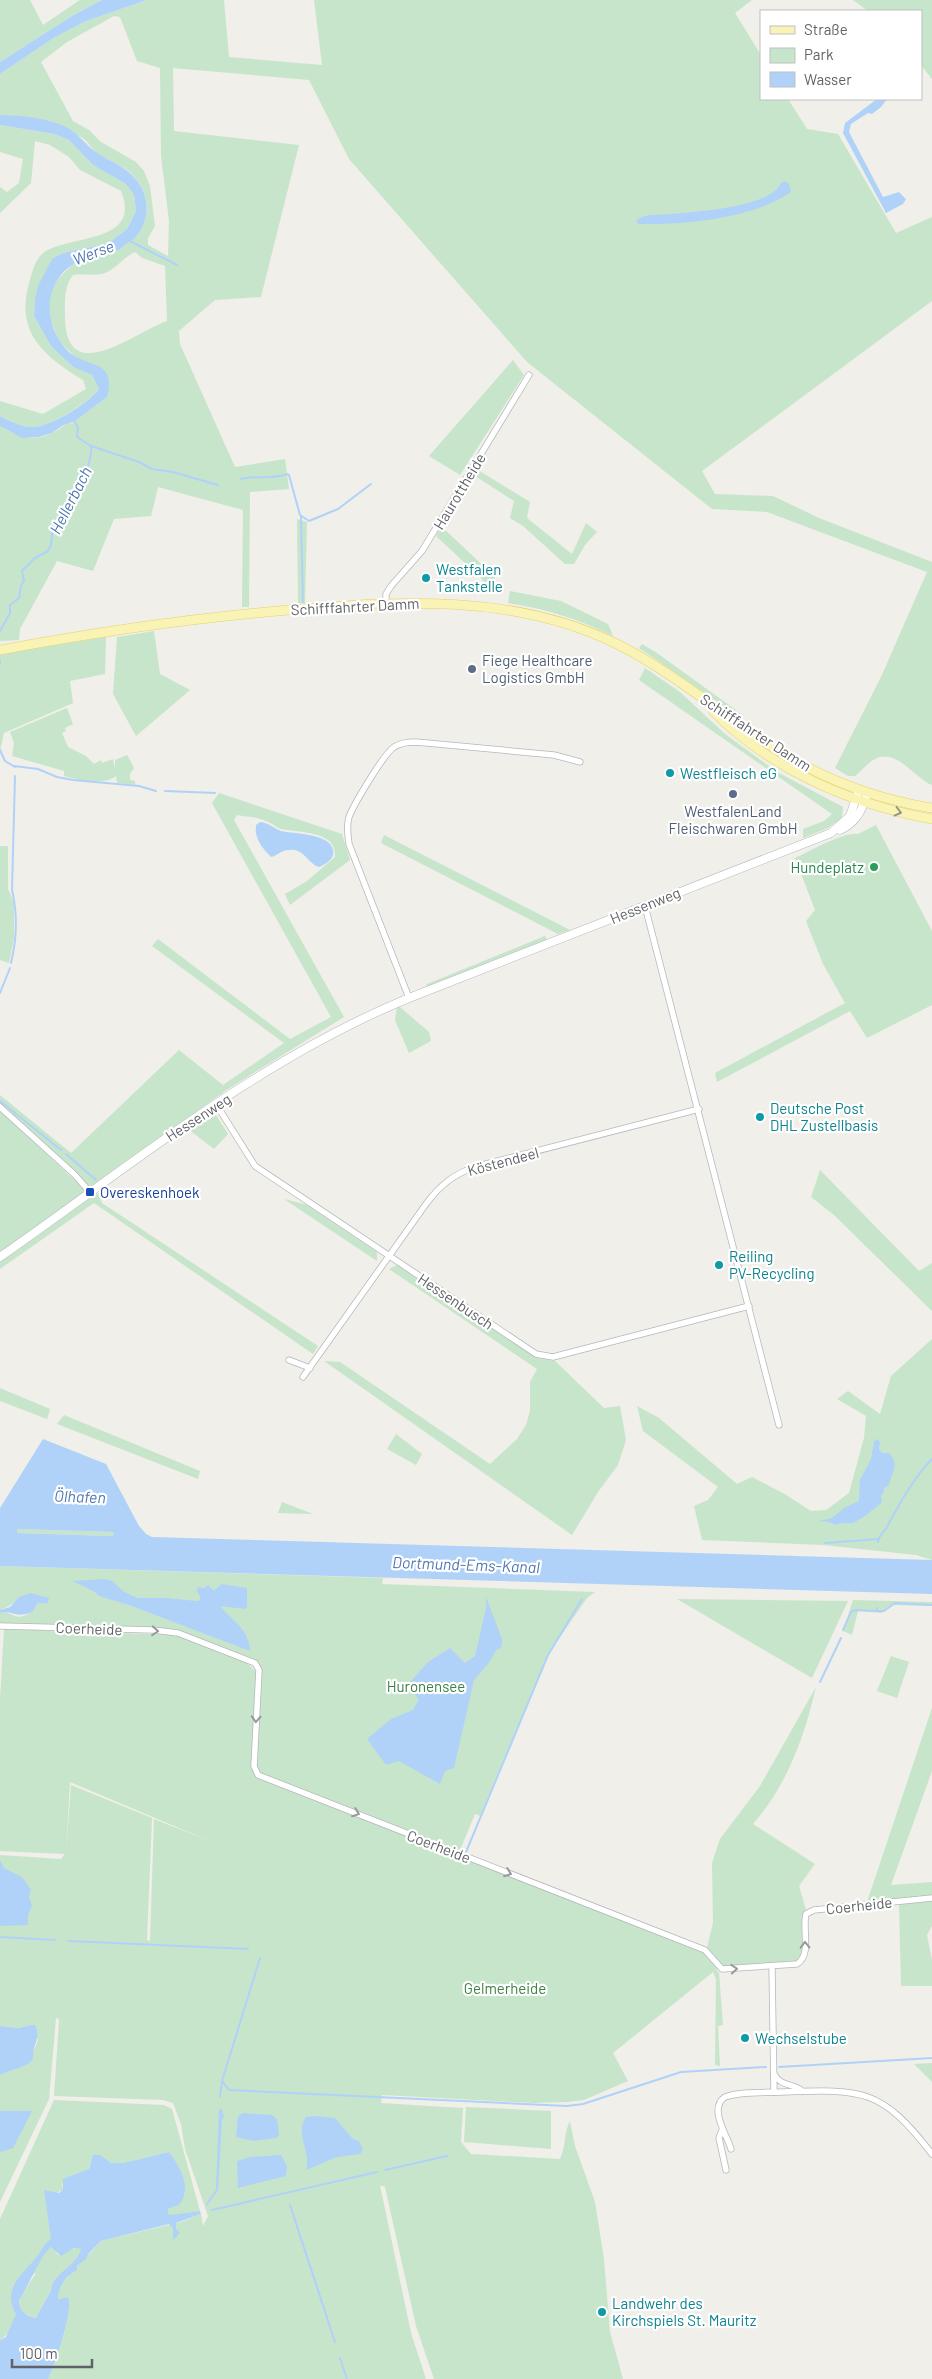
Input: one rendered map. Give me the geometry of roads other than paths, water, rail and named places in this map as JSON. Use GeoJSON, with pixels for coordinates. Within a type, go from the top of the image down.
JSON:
{"type":"FeatureCollection","features":[{"type":"Feature","properties":{"kind":"main road","name":"Schifffahrter Damm"},"geometry":{"type":"LineString","coordinates":[[0,650],[151,625],[244,614],[386,603],[444,602],[486,606],[554,620],[596,634],[626,648],[796,762],[863,791],[897,802],[932,808]]}},
{"type":"Feature","properties":{"kind":"main road","name":"Schifffahrter Damm"},"geometry":{"type":"LineString","coordinates":[[694,692],[743,739],[762,753],[809,780],[860,801],[900,813],[932,819]]}},
{"type":"Feature","properties":{"kind":"street","name":"Haurottheide"},"geometry":{"type":"LineString","coordinates":[[386,603],[386,594],[391,586],[422,551],[529,375]]}},
{"type":"Feature","properties":{"kind":"street"},"geometry":{"type":"LineString","coordinates":[[409,998],[349,844],[347,831],[350,815],[380,764],[392,748],[407,742],[552,755],[580,762]]}},
{"type":"Feature","properties":{"kind":"street","name":"Hessenweg"},"geometry":{"type":"LineString","coordinates":[[0,1257],[155,1145],[216,1104],[321,1039],[409,998],[831,833],[849,818],[860,801],[863,791]]}},
{"type":"Feature","properties":{"kind":"street"},"geometry":{"type":"LineString","coordinates":[[645,906],[779,1425]]}},
{"type":"Feature","properties":{"kind":"street","name":"Hessenbusch"},"geometry":{"type":"LineString","coordinates":[[216,1104],[255,1166],[527,1350],[553,1357],[749,1306]]}},
{"type":"Feature","properties":{"kind":"street"},"geometry":{"type":"LineString","coordinates":[[0,1107],[90,1192]]}},
{"type":"Feature","properties":{"kind":"street","name":"Köstendeel"},"geometry":{"type":"LineString","coordinates":[[303,1377],[436,1190],[460,1173],[478,1166],[698,1109]]}},
{"type":"Feature","properties":{"kind":"street"},"geometry":{"type":"LineString","coordinates":[[289,1360],[310,1368]]}},
{"type":"Feature","properties":{"kind":"street","name":"Coerheide"},"geometry":{"type":"LineString","coordinates":[[0,1626],[153,1630],[178,1633],[255,1663],[258,1670],[254,1766],[258,1775],[705,1950],[722,1969],[772,1967],[802,1962],[805,1955],[804,1920],[806,1914],[814,1910],[932,1898]]}},
{"type":"Feature","properties":{"kind":"street"},"geometry":{"type":"LineString","coordinates":[[772,1967],[774,2092]]}},
{"type":"Feature","properties":{"kind":"street"},"geometry":{"type":"LineString","coordinates":[[774,2074],[780,2082],[797,2087],[802,2091]]}},
{"type":"Feature","properties":{"kind":"street"},"geometry":{"type":"LineString","coordinates":[[726,2170],[720,2138],[722,2130],[718,2107],[722,2099],[733,2094],[840,2091],[876,2099],[890,2108],[915,2132],[932,2154]]}},
{"type":"Feature","properties":{"kind":"street"},"geometry":{"type":"LineString","coordinates":[[722,2130],[731,2149]]}},
{"type":"Feature","properties":{"kind":"water"},"geometry":{"type":"Polygon","coordinates":[[[102,0],[147,0],[86,21],[55,37],[0,74],[0,62],[72,16],[102,0]]]}},
{"type":"Feature","properties":{"kind":"water"},"geometry":{"type":"Polygon","coordinates":[[[876,100],[886,100],[872,114],[868,113],[851,124],[849,132],[883,197],[899,192],[906,199],[903,204],[886,213],[843,133],[845,123],[876,100]]]}},
{"type":"Feature","properties":{"kind":"water","name":"Werse"},"geometry":{"type":"Polygon","coordinates":[[[0,115],[41,119],[57,123],[69,129],[96,152],[134,177],[140,185],[147,203],[145,222],[134,239],[116,251],[79,261],[67,269],[53,289],[50,313],[58,338],[71,354],[97,365],[105,371],[109,380],[109,387],[107,397],[75,421],[62,426],[52,433],[39,437],[22,438],[0,426],[0,416],[25,426],[41,426],[79,407],[99,389],[92,375],[73,367],[51,346],[34,316],[38,286],[52,259],[63,253],[109,243],[127,229],[136,211],[134,195],[126,184],[93,165],[69,140],[54,134],[0,125],[0,115]]]}},
{"type":"Feature","properties":{"kind":"water"},"geometry":{"type":"Polygon","coordinates":[[[785,181],[789,184],[791,192],[757,209],[697,221],[657,224],[639,224],[636,222],[642,217],[650,215],[715,210],[749,203],[763,198],[785,181]]]}},
{"type":"Feature","properties":{"kind":"water"},"geometry":{"type":"Polygon","coordinates":[[[260,822],[281,831],[310,835],[325,840],[333,850],[333,856],[327,863],[319,867],[294,850],[284,851],[271,857],[257,838],[256,825],[260,822]]]}},
{"type":"Feature","properties":{"kind":"water"},"geometry":{"type":"Polygon","coordinates":[[[43,1439],[106,1464],[139,1526],[146,1534],[152,1537],[932,1560],[932,1594],[0,1566],[0,1508],[43,1439]],[[17,1529],[17,1533],[112,1536],[113,1532],[17,1529]]]}},
{"type":"Feature","properties":{"kind":"water"},"geometry":{"type":"Polygon","coordinates":[[[878,1439],[880,1443],[879,1449],[882,1453],[889,1453],[895,1465],[889,1485],[884,1488],[881,1496],[882,1502],[872,1511],[852,1523],[836,1525],[819,1521],[832,1518],[844,1508],[859,1501],[860,1480],[871,1459],[874,1441],[878,1439]]]}},
{"type":"Feature","properties":{"kind":"water"},"geometry":{"type":"Polygon","coordinates":[[[105,1579],[112,1581],[123,1591],[137,1598],[167,1598],[196,1601],[200,1600],[197,1591],[198,1587],[205,1588],[208,1585],[214,1591],[221,1584],[247,1588],[247,1607],[245,1609],[220,1606],[240,1626],[247,1637],[250,1651],[129,1605],[99,1596],[95,1592],[72,1581],[105,1579]]]}},
{"type":"Feature","properties":{"kind":"water"},"geometry":{"type":"Polygon","coordinates":[[[31,1593],[49,1598],[48,1603],[38,1603],[32,1612],[22,1615],[0,1613],[0,1610],[10,1607],[19,1597],[31,1593]]]}},
{"type":"Feature","properties":{"kind":"water","name":"Huronensee"},"geometry":{"type":"Polygon","coordinates":[[[486,1597],[502,1639],[502,1646],[497,1649],[488,1664],[474,1680],[454,1768],[445,1771],[440,1784],[399,1761],[386,1765],[367,1739],[391,1719],[413,1710],[419,1700],[411,1689],[410,1682],[428,1662],[450,1648],[465,1663],[475,1656],[486,1608],[486,1597]]]}},
{"type":"Feature","properties":{"kind":"water"},"geometry":{"type":"Polygon","coordinates":[[[0,1860],[4,1868],[22,1877],[31,1890],[29,1897],[32,1905],[28,1916],[28,1925],[0,1926],[0,1860]]]}},
{"type":"Feature","properties":{"kind":"water"},"geometry":{"type":"Polygon","coordinates":[[[35,2025],[37,2034],[32,2060],[27,2065],[0,2075],[0,2026],[18,2028],[35,2025]]]}},
{"type":"Feature","properties":{"kind":"water"},"geometry":{"type":"Polygon","coordinates":[[[219,2109],[222,2110],[224,2117],[222,2120],[218,2190],[216,2189],[219,2109]]]}},
{"type":"Feature","properties":{"kind":"water"},"geometry":{"type":"Polygon","coordinates":[[[0,2111],[32,2111],[13,2148],[0,2152],[0,2111]]]}},
{"type":"Feature","properties":{"kind":"water"},"geometry":{"type":"Polygon","coordinates":[[[243,2113],[272,2115],[277,2119],[279,2135],[276,2138],[254,2141],[236,2137],[238,2116],[243,2113]]]}},
{"type":"Feature","properties":{"kind":"water"},"geometry":{"type":"Polygon","coordinates":[[[306,2117],[335,2118],[353,2139],[359,2141],[363,2150],[360,2154],[337,2157],[306,2170],[307,2157],[302,2136],[303,2123],[306,2117]]]}},
{"type":"Feature","properties":{"kind":"water"},"geometry":{"type":"Polygon","coordinates":[[[169,2152],[181,2171],[185,2192],[179,2205],[168,2209],[168,2213],[170,2215],[200,2211],[201,2214],[176,2223],[176,2229],[180,2233],[173,2240],[173,2228],[169,2224],[101,2241],[89,2253],[86,2259],[77,2266],[77,2270],[66,2278],[59,2290],[58,2299],[68,2297],[68,2313],[59,2350],[48,2379],[0,2379],[0,2340],[6,2337],[16,2314],[12,2305],[12,2290],[20,2276],[51,2239],[44,2190],[59,2193],[63,2189],[63,2179],[89,2169],[93,2155],[100,2155],[111,2163],[123,2163],[169,2152]],[[51,2247],[47,2251],[19,2300],[22,2310],[29,2316],[36,2318],[56,2279],[75,2260],[81,2249],[74,2248],[61,2256],[51,2247]]]}},
{"type":"Feature","properties":{"kind":"water"},"geometry":{"type":"Polygon","coordinates":[[[281,2155],[287,2166],[286,2176],[238,2188],[237,2161],[250,2157],[281,2155]]]}},
{"type":"Feature","properties":{"kind":"waterway"},"geometry":{"type":"LineString","coordinates":[[128,240],[177,265]]}},
{"type":"Feature","properties":{"kind":"waterway"},"geometry":{"type":"LineString","coordinates":[[74,420],[78,428],[77,437],[91,446],[139,462],[152,469],[173,472],[218,485]]}},
{"type":"Feature","properties":{"kind":"waterway","name":"Hellerbach"},"geometry":{"type":"LineString","coordinates":[[0,631],[10,613],[10,605],[19,598],[24,580],[22,571],[35,558],[48,551],[51,545],[53,526],[73,494],[74,488],[78,486],[84,476],[89,462],[91,446]]}},
{"type":"Feature","properties":{"kind":"waterway"},"geometry":{"type":"LineString","coordinates":[[241,479],[289,475],[300,515],[309,521],[338,509],[371,484]]}},
{"type":"Feature","properties":{"kind":"waterway"},"geometry":{"type":"LineString","coordinates":[[301,517],[303,602]]}},
{"type":"Feature","properties":{"kind":"waterway","name":"Hellerbach"},"geometry":{"type":"LineString","coordinates":[[0,750],[5,761],[15,767]]}},
{"type":"Feature","properties":{"kind":"waterway"},"geometry":{"type":"LineString","coordinates":[[14,766],[38,769],[57,777],[73,780],[139,786],[156,791]]}},
{"type":"Feature","properties":{"kind":"waterway","name":"Hellerbach"},"geometry":{"type":"LineString","coordinates":[[11,963],[15,945],[16,926],[12,890],[15,776]]}},
{"type":"Feature","properties":{"kind":"waterway"},"geometry":{"type":"LineString","coordinates":[[165,791],[215,793]]}},
{"type":"Feature","properties":{"kind":"waterway","name":"Hellerbach"},"geometry":{"type":"LineString","coordinates":[[0,993],[10,968]]}},
{"type":"Feature","properties":{"kind":"waterway"},"geometry":{"type":"LineString","coordinates":[[0,1101],[61,1150]]}},
{"type":"Feature","properties":{"kind":"waterway"},"geometry":{"type":"LineString","coordinates":[[66,1154],[96,1180]]}},
{"type":"Feature","properties":{"kind":"waterway"},"geometry":{"type":"LineString","coordinates":[[878,1542],[908,1490],[932,1459]]}},
{"type":"Feature","properties":{"kind":"waterway"},"geometry":{"type":"LineString","coordinates":[[825,1543],[878,1539]]}},
{"type":"Feature","properties":{"kind":"waterway"},"geometry":{"type":"LineString","coordinates":[[466,1852],[548,1655],[582,1599]]}},
{"type":"Feature","properties":{"kind":"waterway"},"geometry":{"type":"LineString","coordinates":[[877,1608],[877,1611],[884,1611],[895,1603],[932,1605]]}},
{"type":"Feature","properties":{"kind":"waterway"},"geometry":{"type":"LineString","coordinates":[[843,1630],[851,1612],[856,1610],[876,1611]]}},
{"type":"Feature","properties":{"kind":"waterway"},"geometry":{"type":"LineString","coordinates":[[820,1682],[841,1638]]}},
{"type":"Feature","properties":{"kind":"waterway"},"geometry":{"type":"LineString","coordinates":[[0,1937],[55,1940]]}},
{"type":"Feature","properties":{"kind":"waterway"},"geometry":{"type":"LineString","coordinates":[[69,1941],[248,1949]]}},
{"type":"Feature","properties":{"kind":"waterway"},"geometry":{"type":"LineString","coordinates":[[260,1958],[222,2081],[229,2090],[567,2106],[583,2104],[681,2072],[766,2067]]}},
{"type":"Feature","properties":{"kind":"waterway"},"geometry":{"type":"LineString","coordinates":[[779,2067],[932,2058]]}},
{"type":"Feature","properties":{"kind":"waterway"},"geometry":{"type":"LineString","coordinates":[[220,2097],[222,2081]]}},
{"type":"Feature","properties":{"kind":"waterway"},"geometry":{"type":"LineString","coordinates":[[385,2170],[447,2156]]}},
{"type":"Feature","properties":{"kind":"waterway"},"geometry":{"type":"LineString","coordinates":[[212,2210],[377,2172]]}},
{"type":"Feature","properties":{"kind":"waterway"},"geometry":{"type":"LineString","coordinates":[[207,2204],[217,2190]]}},
{"type":"Feature","properties":{"kind":"waterway"},"geometry":{"type":"LineString","coordinates":[[290,2205],[335,2342]]}},
{"type":"Feature","properties":{"kind":"waterway"},"geometry":{"type":"LineString","coordinates":[[340,2358],[347,2379]]}},
{"type":"Feature","properties":{"kind":"place","name":"Westfalen Tankstelle"},"geometry":{"type":"Point","coordinates":[426,578]}},
{"type":"Feature","properties":{"kind":"place","name":"Fiege Healthcare Logistics GmbH"},"geometry":{"type":"Point","coordinates":[472,669]}},
{"type":"Feature","properties":{"kind":"place","name":"Westfleisch eG"},"geometry":{"type":"Point","coordinates":[670,773]}},
{"type":"Feature","properties":{"kind":"place","name":"WestfalenLand Fleischwaren GmbH"},"geometry":{"type":"Point","coordinates":[733,794]}},
{"type":"Feature","properties":{"kind":"place","name":"Hundeplatz"},"geometry":{"type":"Point","coordinates":[874,867]}},
{"type":"Feature","properties":{"kind":"place","name":"Deutsche Post DHL Zustellbasis"},"geometry":{"type":"Point","coordinates":[760,1117]}},
{"type":"Feature","properties":{"kind":"place","name":"Overeskenhoek"},"geometry":{"type":"Point","coordinates":[90,1192]}},
{"type":"Feature","properties":{"kind":"place","name":"Reiling PV-Recycling"},"geometry":{"type":"Point","coordinates":[719,1265]}},
{"type":"Feature","properties":{"kind":"place","name":"Wechselstube"},"geometry":{"type":"Point","coordinates":[745,2038]}},
{"type":"Feature","properties":{"kind":"place","name":"Landwehr des Kirchspiels St. Mauritz"},"geometry":{"type":"Point","coordinates":[602,2312]}},
{"type":"Feature","properties":{"kind":"water label","name":"Ölhafen"},"geometry":{"type":"Point","coordinates":[80,1496]}},
{"type":"Feature","properties":{"kind":"water label","name":"Dortmund-Ems-Kanal"},"geometry":{"type":"Point","coordinates":[466,1564]}},
{"type":"Feature","properties":{"kind":"park label","name":"Gelmerheide"},"geometry":{"type":"Point","coordinates":[505,1988]}}]}
